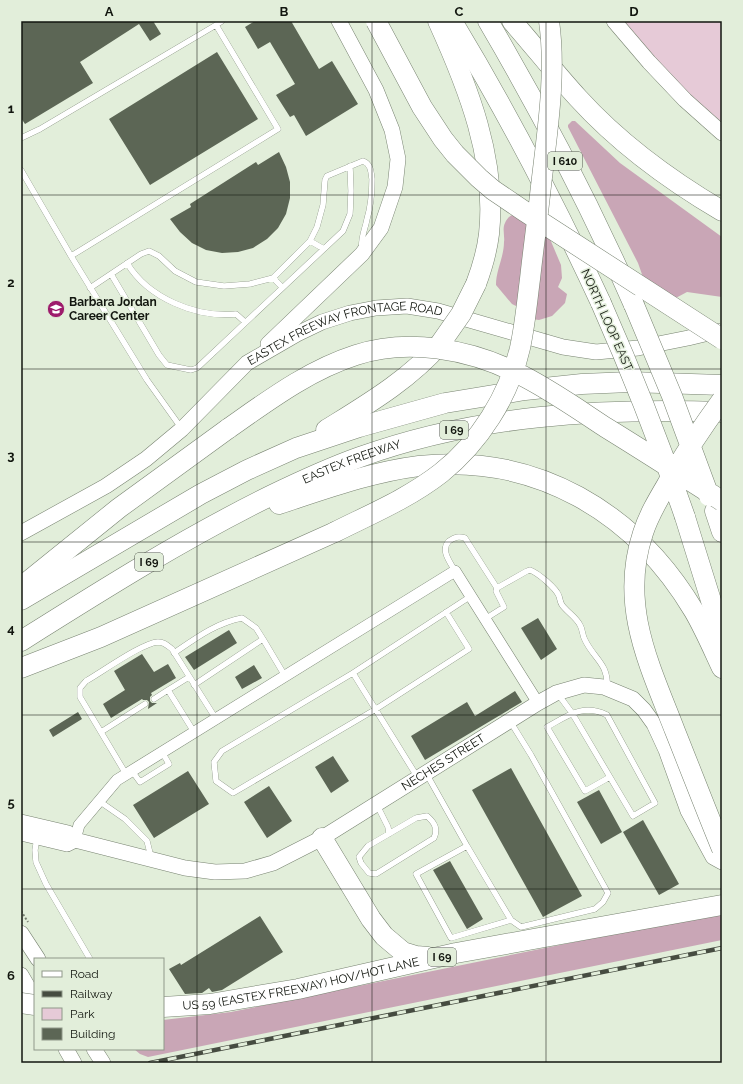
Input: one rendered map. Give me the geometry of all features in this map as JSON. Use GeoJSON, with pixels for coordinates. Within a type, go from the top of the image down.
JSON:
{"type":"FeatureCollection","features":[{"type":"Feature","properties":{"kind":"highway"},"geometry":{"type":"LineString","coordinates":[[376,21],[432,124],[455,154],[479,178],[493,190],[524,211],[722,339]]}},
{"type":"Feature","properties":{"kind":"highway"},"geometry":{"type":"LineString","coordinates":[[296,448],[344,419],[402,380],[426,359],[440,344],[461,314],[476,284],[489,234],[490,196],[488,172],[480,132],[469,99],[438,21]]}},
{"type":"Feature","properties":{"kind":"highway","name":"NORTH LOOP EAST"},"geometry":{"type":"LineString","coordinates":[[452,21],[486,78],[548,193],[601,303],[665,458],[722,636]]}},
{"type":"Feature","properties":{"kind":"highway","name":"I 610"},"geometry":{"type":"LineString","coordinates":[[488,21],[516,68],[575,178],[605,240],[634,305],[718,506],[722,532]]}},
{"type":"Feature","properties":{"kind":"highway"},"geometry":{"type":"LineString","coordinates":[[512,21],[578,98],[610,129],[647,160],[696,196],[722,211]]}},
{"type":"Feature","properties":{"kind":"highway"},"geometry":{"type":"LineString","coordinates":[[21,668],[101,637],[335,532],[398,501],[441,473],[463,452],[484,427],[502,399],[509,384],[524,328],[552,79],[552,46],[549,21]]}},
{"type":"Feature","properties":{"kind":"highway"},"geometry":{"type":"LineString","coordinates":[[21,587],[119,508],[228,428],[300,380],[344,360],[370,351],[387,348],[404,347],[438,349],[467,355],[496,364],[534,382],[718,506]]}},
{"type":"Feature","properties":{"kind":"highway","name":"I 69"},"geometry":{"type":"LineString","coordinates":[[21,600],[201,494],[247,470],[296,448],[339,433],[421,409],[471,398],[512,392],[582,384],[630,382],[722,385]]}},
{"type":"Feature","properties":{"kind":"highway"},"geometry":{"type":"LineString","coordinates":[[722,400],[674,473],[651,512],[639,545],[635,566],[634,589],[638,627],[649,666],[722,850]]}},
{"type":"Feature","properties":{"kind":"highway","name":"EASTEX FREEWAY"},"geometry":{"type":"LineString","coordinates":[[21,641],[130,573],[205,529],[279,492],[338,465],[382,450],[452,431],[510,420],[580,412],[722,412]]}},
{"type":"Feature","properties":{"kind":"highway"},"geometry":{"type":"LineString","coordinates":[[205,529],[318,491],[396,470],[419,466],[463,464],[479,465],[503,468],[527,474],[550,482],[592,504],[636,539],[667,572],[694,611],[722,668]]}},
{"type":"Feature","properties":{"kind":"highway"},"geometry":{"type":"LineString","coordinates":[[322,838],[371,918],[390,942],[403,952],[416,956],[436,958]]}},
{"type":"Feature","properties":{"kind":"highway","name":"US 59 (EASTEX FREEWAY) HOV/HOT LANE"},"geometry":{"type":"LineString","coordinates":[[164,1007],[210,1004],[298,989],[436,958],[722,905]]}},
{"type":"Feature","properties":{"kind":"highway"},"geometry":{"type":"LineString","coordinates":[[21,1003],[34,1005]]}},
{"type":"Feature","properties":{"kind":"main road"},"geometry":{"type":"LineString","coordinates":[[247,364],[362,254],[381,228],[396,187],[398,160],[392,130],[376,90],[339,21]]}},
{"type":"Feature","properties":{"kind":"main road"},"geometry":{"type":"LineString","coordinates":[[614,21],[679,95],[722,133]]}},
{"type":"Feature","properties":{"kind":"main road","name":"EASTEX FREEWAY FRONTAGE ROAD"},"geometry":{"type":"LineString","coordinates":[[21,534],[106,486],[146,459],[182,429],[247,364],[296,334],[322,322],[350,313],[384,307],[407,306],[438,311],[563,347],[596,352],[638,348],[688,338],[722,329]]}},
{"type":"Feature","properties":{"kind":"main road","name":"NECHES STREET"},"geometry":{"type":"LineString","coordinates":[[21,822],[68,833],[75,840],[185,868],[215,872],[245,871],[273,863],[322,838],[538,703],[556,693],[584,685],[607,688],[633,699],[644,710],[654,724],[666,750],[688,811],[713,857],[722,862]]}},
{"type":"Feature","properties":{"kind":"main road","name":"NECHES STREET"},"geometry":{"type":"LineString","coordinates":[[21,833],[67,844],[75,840]]}},
{"type":"Feature","properties":{"kind":"main road"},"geometry":{"type":"LineString","coordinates":[[21,840],[38,838]]}},
{"type":"Feature","properties":{"kind":"main road"},"geometry":{"type":"LineString","coordinates":[[21,933],[37,958]]}},
{"type":"Feature","properties":{"kind":"main road"},"geometry":{"type":"LineString","coordinates":[[21,976],[34,996]]}},
{"type":"Feature","properties":{"kind":"main road"},"geometry":{"type":"LineString","coordinates":[[67,1050],[74,1063]]}},
{"type":"Feature","properties":{"kind":"main road"},"geometry":{"type":"LineString","coordinates":[[95,1050],[103,1063]]}},
{"type":"Feature","properties":{"kind":"street"},"geometry":{"type":"LineString","coordinates":[[75,840],[79,825],[117,780],[455,571],[538,703]]}},
{"type":"Feature","properties":{"kind":"lane"},"geometry":{"type":"LineString","coordinates":[[21,138],[222,21]]}},
{"type":"Feature","properties":{"kind":"lane"},"geometry":{"type":"LineString","coordinates":[[71,256],[278,129],[216,25]]}},
{"type":"Feature","properties":{"kind":"lane"},"geometry":{"type":"LineString","coordinates":[[90,288],[141,254],[149,251],[159,256],[175,271],[196,282],[224,286],[250,284],[273,278],[310,241],[317,227],[323,205],[325,180],[327,176],[363,161],[366,162],[371,170],[372,198],[361,242],[362,254]]}},
{"type":"Feature","properties":{"kind":"lane"},"geometry":{"type":"LineString","coordinates":[[111,274],[159,356],[167,365],[191,370],[197,368],[244,322],[343,231],[350,214],[350,166]]}},
{"type":"Feature","properties":{"kind":"lane"},"geometry":{"type":"LineString","coordinates":[[21,170],[90,288],[147,380],[182,429]]}},
{"type":"Feature","properties":{"kind":"lane"},"geometry":{"type":"LineString","coordinates":[[310,241],[324,249]]}},
{"type":"Feature","properties":{"kind":"lane"},"geometry":{"type":"LineString","coordinates":[[127,263],[143,282],[171,302],[197,311],[224,315],[236,314],[244,322]]}},
{"type":"Feature","properties":{"kind":"lane"},"geometry":{"type":"LineString","coordinates":[[273,278],[282,287]]}},
{"type":"Feature","properties":{"kind":"lane"},"geometry":{"type":"LineString","coordinates":[[455,571],[444,550],[446,544],[454,537],[465,538],[497,588],[496,591],[504,607],[485,619]]}},
{"type":"Feature","properties":{"kind":"lane"},"geometry":{"type":"LineString","coordinates":[[497,588],[530,570],[547,582],[559,595],[561,604],[582,627],[584,640],[602,664],[608,678],[607,688]]}},
{"type":"Feature","properties":{"kind":"lane"},"geometry":{"type":"LineString","coordinates":[[446,612],[469,649],[376,709],[233,793],[216,781],[214,762],[222,751],[353,673],[446,612],[471,596]]}},
{"type":"Feature","properties":{"kind":"lane"},"geometry":{"type":"LineString","coordinates":[[174,653],[206,632],[229,620],[242,618],[256,628],[285,676]]}},
{"type":"Feature","properties":{"kind":"lane"},"geometry":{"type":"LineString","coordinates":[[194,685],[263,639]]}},
{"type":"Feature","properties":{"kind":"lane"},"geometry":{"type":"LineString","coordinates":[[129,772],[100,732],[80,697],[80,688],[86,681],[146,645],[158,642],[164,643],[172,649],[216,719]]}},
{"type":"Feature","properties":{"kind":"lane"},"geometry":{"type":"LineString","coordinates":[[353,673],[467,846],[511,920],[521,928],[595,909],[603,902],[608,893],[531,756],[509,721]]}},
{"type":"Feature","properties":{"kind":"lane"},"geometry":{"type":"LineString","coordinates":[[154,699],[189,677]]}},
{"type":"Feature","properties":{"kind":"lane"},"geometry":{"type":"LineString","coordinates":[[168,690],[194,732]]}},
{"type":"Feature","properties":{"kind":"lane"},"geometry":{"type":"LineString","coordinates":[[556,693],[572,713],[610,777],[633,816],[655,803],[607,715],[598,710],[572,713],[547,727],[584,791],[610,777]]}},
{"type":"Feature","properties":{"kind":"lane"},"geometry":{"type":"LineString","coordinates":[[100,732],[145,704]]}},
{"type":"Feature","properties":{"kind":"lane"},"geometry":{"type":"LineString","coordinates":[[99,801],[125,819],[147,841],[152,859]]}},
{"type":"Feature","properties":{"kind":"lane"},"geometry":{"type":"LineString","coordinates":[[376,804],[388,827],[389,834]]}},
{"type":"Feature","properties":{"kind":"lane"},"geometry":{"type":"LineString","coordinates":[[427,816],[434,822],[436,832],[434,838],[376,874],[369,873],[361,863],[359,856],[368,846],[389,834],[416,818],[427,816]]}},
{"type":"Feature","properties":{"kind":"lane"},"geometry":{"type":"LineString","coordinates":[[38,838],[35,850],[36,862],[46,884],[89,958]]}},
{"type":"Feature","properties":{"kind":"lane"},"geometry":{"type":"LineString","coordinates":[[467,846],[416,874],[451,938],[511,920]]}},
{"type":"Feature","properties":{"kind":"green space"},"geometry":{"type":"Polygon","coordinates":[[[624,21],[722,21],[722,123],[703,107],[658,63],[624,21]]]}},
{"type":"Feature","properties":{"kind":"shaded area"},"geometry":{"type":"Polygon","coordinates":[[[572,121],[575,121],[620,163],[722,237],[722,297],[687,292],[672,300],[644,280],[638,263],[568,127],[572,121]]]}},
{"type":"Feature","properties":{"kind":"shaded area"},"geometry":{"type":"Polygon","coordinates":[[[516,213],[550,239],[561,265],[562,278],[558,287],[567,294],[565,303],[552,316],[539,320],[532,319],[520,308],[512,304],[496,285],[497,274],[504,248],[504,225],[508,218],[516,213]]]}},
{"type":"Feature","properties":{"kind":"shaded area"},"geometry":{"type":"Polygon","coordinates":[[[722,912],[722,940],[148,1057],[140,1054],[135,1050],[164,1050],[164,1020],[231,1012],[722,912]]]}},
{"type":"Feature","properties":{"kind":"building"},"geometry":{"type":"Polygon","coordinates":[[[21,21],[153,21],[161,34],[150,41],[139,24],[80,62],[93,83],[25,124],[21,118],[21,21]]]}},
{"type":"Feature","properties":{"kind":"building"},"geometry":{"type":"Polygon","coordinates":[[[255,21],[291,21],[319,69],[332,61],[358,104],[306,136],[294,115],[290,117],[276,95],[295,84],[270,42],[258,49],[245,27],[255,21]]]}},
{"type":"Feature","properties":{"kind":"building"},"geometry":{"type":"Polygon","coordinates":[[[217,52],[258,119],[150,185],[109,119],[217,52]]]}},
{"type":"Feature","properties":{"kind":"building"},"geometry":{"type":"Polygon","coordinates":[[[279,152],[286,167],[290,182],[290,198],[286,214],[278,228],[267,239],[253,248],[238,252],[222,253],[206,250],[192,243],[180,232],[170,219],[191,207],[190,204],[256,162],[258,165],[279,152]]]}},
{"type":"Feature","properties":{"kind":"building"},"geometry":{"type":"Polygon","coordinates":[[[538,618],[557,649],[541,660],[521,628],[538,618]]]}},
{"type":"Feature","properties":{"kind":"building"},"geometry":{"type":"Polygon","coordinates":[[[229,630],[237,643],[194,670],[185,657],[229,630]]]}},
{"type":"Feature","properties":{"kind":"building"},"geometry":{"type":"Polygon","coordinates":[[[142,654],[154,672],[168,664],[176,678],[151,693],[152,695],[150,697],[150,701],[152,703],[157,703],[148,709],[149,702],[142,699],[111,718],[103,704],[125,690],[114,671],[142,654]]]}},
{"type":"Feature","properties":{"kind":"building"},"geometry":{"type":"Polygon","coordinates":[[[254,665],[262,678],[242,689],[235,677],[254,665]]]}},
{"type":"Feature","properties":{"kind":"building"},"geometry":{"type":"Polygon","coordinates":[[[515,691],[522,702],[425,760],[411,736],[467,702],[475,716],[515,691]]]}},
{"type":"Feature","properties":{"kind":"building"},"geometry":{"type":"Polygon","coordinates":[[[78,712],[82,719],[53,737],[49,730],[78,712]]]}},
{"type":"Feature","properties":{"kind":"building"},"geometry":{"type":"Polygon","coordinates":[[[333,756],[349,781],[331,793],[315,767],[333,756]]]}},
{"type":"Feature","properties":{"kind":"building"},"geometry":{"type":"Polygon","coordinates":[[[511,768],[582,896],[543,917],[472,790],[511,768]]]}},
{"type":"Feature","properties":{"kind":"building"},"geometry":{"type":"Polygon","coordinates":[[[188,771],[209,804],[154,838],[133,805],[188,771]]]}},
{"type":"Feature","properties":{"kind":"building"},"geometry":{"type":"Polygon","coordinates":[[[269,786],[292,821],[267,838],[244,802],[269,786]]]}},
{"type":"Feature","properties":{"kind":"building"},"geometry":{"type":"Polygon","coordinates":[[[599,790],[622,832],[601,844],[577,802],[599,790]]]}},
{"type":"Feature","properties":{"kind":"building"},"geometry":{"type":"Polygon","coordinates":[[[643,820],[679,884],[659,895],[623,832],[643,820]]]}},
{"type":"Feature","properties":{"kind":"building"},"geometry":{"type":"Polygon","coordinates":[[[450,861],[483,919],[467,929],[433,870],[450,861]]]}},
{"type":"Feature","properties":{"kind":"building"},"geometry":{"type":"Polygon","coordinates":[[[260,916],[283,952],[222,990],[212,992],[209,988],[202,993],[185,994],[169,969],[180,963],[181,965],[260,916]]]}},
{"type":"Feature","properties":{"kind":"railway"},"geometry":{"type":"LineString","coordinates":[[150,1063],[722,948]]}},
{"type":"Feature","properties":{"kind":"place","name":"Barbara Jordan Career Center"},"geometry":{"type":"Point","coordinates":[56,309]}}]}
